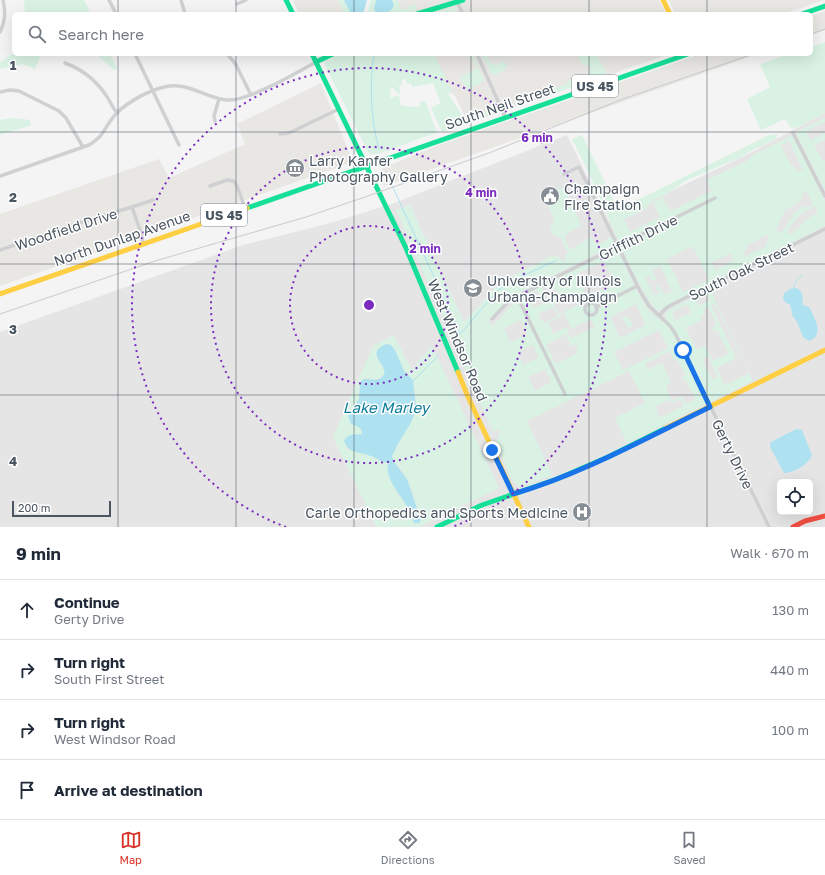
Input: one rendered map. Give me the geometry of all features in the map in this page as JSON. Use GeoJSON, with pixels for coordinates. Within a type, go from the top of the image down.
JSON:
{"type":"FeatureCollection","features":[{"type":"Feature","properties":{"kind":"main road"},"geometry":{"type":"LineString","coordinates":[[286,0],[292,12]]}},
{"type":"Feature","properties":{"kind":"main road"},"geometry":{"type":"LineString","coordinates":[[663,0],[669,12]]}},
{"type":"Feature","properties":{"kind":"main road"},"geometry":{"type":"LineString","coordinates":[[424,12],[460,1]]}},
{"type":"Feature","properties":{"kind":"main road"},"geometry":{"type":"LineString","coordinates":[[808,12],[825,6]]}},
{"type":"Feature","properties":{"kind":"main road","name":"West Windsor Road"},"geometry":{"type":"LineString","coordinates":[[313,56],[406,248],[465,391],[530,527]]}},
{"type":"Feature","properties":{"kind":"main road"},"geometry":{"type":"LineString","coordinates":[[316,62],[329,56]]}},
{"type":"Feature","properties":{"kind":"main road","name":"South Neil Street"},"geometry":{"type":"LineString","coordinates":[[366,167],[682,56]]}},
{"type":"Feature","properties":{"kind":"main road","name":"North Dunlap Avenue"},"geometry":{"type":"LineString","coordinates":[[0,294],[366,167]]}},
{"type":"Feature","properties":{"kind":"main road"},"geometry":{"type":"LineString","coordinates":[[437,527],[482,505],[556,480],[608,457],[825,350]]}},
{"type":"Feature","properties":{"kind":"main road"},"geometry":{"type":"LineString","coordinates":[[793,527],[806,521],[825,516]]}},
{"type":"Feature","properties":{"kind":"street"},"geometry":{"type":"LineString","coordinates":[[0,31],[5,17],[4,0]]}},
{"type":"Feature","properties":{"kind":"street"},"geometry":{"type":"LineString","coordinates":[[109,0],[115,12]]}},
{"type":"Feature","properties":{"kind":"street"},"geometry":{"type":"LineString","coordinates":[[181,0],[184,12]]}},
{"type":"Feature","properties":{"kind":"street"},"geometry":{"type":"LineString","coordinates":[[237,4],[246,0]]}},
{"type":"Feature","properties":{"kind":"street"},"geometry":{"type":"LineString","coordinates":[[460,1],[463,12]]}},
{"type":"Feature","properties":{"kind":"street"},"geometry":{"type":"LineString","coordinates":[[136,56],[178,145]]}},
{"type":"Feature","properties":{"kind":"street"},"geometry":{"type":"LineString","coordinates":[[228,56],[236,66],[251,95]]}},
{"type":"Feature","properties":{"kind":"street"},"geometry":{"type":"LineString","coordinates":[[478,56],[505,117]]}},
{"type":"Feature","properties":{"kind":"street"},"geometry":{"type":"LineString","coordinates":[[0,176],[83,147],[99,139],[105,132],[111,120],[126,105],[164,87],[178,86],[219,99],[232,100],[251,95],[316,62]]}},
{"type":"Feature","properties":{"kind":"street"},"geometry":{"type":"LineString","coordinates":[[65,63],[76,67],[96,82],[106,94],[117,113]]}},
{"type":"Feature","properties":{"kind":"street"},"geometry":{"type":"LineString","coordinates":[[0,92],[10,90],[19,91],[59,111],[66,118],[83,147]]}},
{"type":"Feature","properties":{"kind":"street"},"geometry":{"type":"LineString","coordinates":[[215,122],[214,116],[219,99]]}},
{"type":"Feature","properties":{"kind":"street"},"geometry":{"type":"LineString","coordinates":[[280,134],[289,133],[339,109]]}},
{"type":"Feature","properties":{"kind":"street"},"geometry":{"type":"LineString","coordinates":[[793,133],[825,196]]}},
{"type":"Feature","properties":{"kind":"street","name":"Gerty Drive"},"geometry":{"type":"LineString","coordinates":[[564,174],[579,167],[648,306],[670,326],[675,333],[769,527]]}},
{"type":"Feature","properties":{"kind":"street"},"geometry":{"type":"LineString","coordinates":[[210,186],[227,180],[234,181],[245,208]]}},
{"type":"Feature","properties":{"kind":"street","name":"Griffith Drive"},"geometry":{"type":"LineString","coordinates":[[492,319],[507,302],[517,296],[715,198]]}},
{"type":"Feature","properties":{"kind":"street","name":"Woodfield Drive"},"geometry":{"type":"LineString","coordinates":[[0,250],[153,200]]}},
{"type":"Feature","properties":{"kind":"street"},"geometry":{"type":"LineString","coordinates":[[132,207],[142,236],[143,244]]}},
{"type":"Feature","properties":{"kind":"street","name":"South Oak Street"},"geometry":{"type":"LineString","coordinates":[[659,316],[671,305],[825,229]]}},
{"type":"Feature","properties":{"kind":"street"},"geometry":{"type":"LineString","coordinates":[[596,307],[638,286]]}},
{"type":"Feature","properties":{"kind":"street"},"geometry":{"type":"LineString","coordinates":[[517,296],[565,394]]}},
{"type":"Feature","properties":{"kind":"shaded area"},"geometry":{"type":"Polygon","coordinates":[[[338,0],[344,12],[298,12],[293,1],[338,0]]]}},
{"type":"Feature","properties":{"kind":"shaded area"},"geometry":{"type":"Polygon","coordinates":[[[394,0],[659,0],[665,12],[411,11],[398,12],[394,0]]]}},
{"type":"Feature","properties":{"kind":"shaded area"},"geometry":{"type":"Polygon","coordinates":[[[669,0],[824,0],[789,12],[674,12],[669,0]]]}},
{"type":"Feature","properties":{"kind":"shaded area"},"geometry":{"type":"Polygon","coordinates":[[[825,11],[825,30],[813,34],[813,15],[825,11]]]}},
{"type":"Feature","properties":{"kind":"shaded area"},"geometry":{"type":"Polygon","coordinates":[[[433,56],[664,56],[468,123],[455,96],[450,92],[433,56]]]}},
{"type":"Feature","properties":{"kind":"shaded area"},"geometry":{"type":"Polygon","coordinates":[[[695,56],[752,56],[384,186],[379,175],[380,170],[439,145],[695,56]]]}},
{"type":"Feature","properties":{"kind":"shaded area"},"geometry":{"type":"Polygon","coordinates":[[[321,83],[353,162],[0,286],[0,214],[159,159],[169,178],[245,144],[237,124],[321,83]]]}},
{"type":"Feature","properties":{"kind":"shaded area","name":"University of Illinois Urbana-Champaign"},"geometry":{"type":"Polygon","coordinates":[[[825,113],[825,527],[0,527],[0,332],[243,245],[334,222],[394,203],[567,135],[609,221],[746,155],[825,113]]]}},
{"type":"Feature","properties":{"kind":"green space"},"geometry":{"type":"Polygon","coordinates":[[[24,0],[84,0],[90,12],[25,12],[24,0]]]}},
{"type":"Feature","properties":{"kind":"green space"},"geometry":{"type":"Polygon","coordinates":[[[338,0],[344,0],[350,12],[344,12],[338,0]]]}},
{"type":"Feature","properties":{"kind":"green space"},"geometry":{"type":"Polygon","coordinates":[[[371,0],[376,0],[374,9],[375,12],[368,12],[371,0]]]}},
{"type":"Feature","properties":{"kind":"green space"},"geometry":{"type":"Polygon","coordinates":[[[392,0],[397,0],[402,10],[415,4],[417,10],[410,12],[388,12],[393,7],[392,0]]]}},
{"type":"Feature","properties":{"kind":"green space"},"geometry":{"type":"Polygon","coordinates":[[[455,7],[458,12],[455,12],[454,10],[450,12],[439,12],[455,7]]]}},
{"type":"Feature","properties":{"kind":"green space"},"geometry":{"type":"Polygon","coordinates":[[[825,42],[825,113],[798,127],[791,128],[785,119],[761,130],[747,99],[770,87],[760,64],[784,56],[813,56],[813,46],[825,42]]]}},
{"type":"Feature","properties":{"kind":"green space"},"geometry":{"type":"Polygon","coordinates":[[[12,54],[12,56],[40,56],[35,69],[23,64],[0,69],[0,62],[12,54]]]}},
{"type":"Feature","properties":{"kind":"green space"},"geometry":{"type":"Polygon","coordinates":[[[98,56],[111,56],[117,68],[114,70],[98,56]]]}},
{"type":"Feature","properties":{"kind":"green space"},"geometry":{"type":"Polygon","coordinates":[[[336,56],[435,56],[452,92],[448,94],[466,121],[494,107],[485,86],[496,108],[491,115],[442,132],[431,108],[441,103],[433,83],[412,87],[411,83],[407,84],[405,79],[402,80],[402,85],[399,86],[400,93],[399,94],[391,88],[390,97],[399,95],[401,106],[418,107],[420,105],[419,102],[425,101],[437,133],[378,154],[371,154],[368,152],[324,63],[336,56]]]}},
{"type":"Feature","properties":{"kind":"green space"},"geometry":{"type":"Polygon","coordinates":[[[468,56],[474,56],[484,81],[467,90],[460,77],[477,69],[472,57],[469,58],[468,56]]]}},
{"type":"Feature","properties":{"kind":"green space"},"geometry":{"type":"Polygon","coordinates":[[[483,56],[487,56],[491,64],[493,63],[495,65],[504,61],[507,67],[493,76],[483,56]]]}},
{"type":"Feature","properties":{"kind":"green space"},"geometry":{"type":"Polygon","coordinates":[[[578,56],[596,56],[606,73],[604,76],[532,101],[531,98],[542,94],[543,90],[549,85],[554,88],[565,85],[567,84],[566,82],[590,72],[589,66],[582,64],[578,56]]]}},
{"type":"Feature","properties":{"kind":"green space"},"geometry":{"type":"Polygon","coordinates":[[[13,118],[30,120],[31,125],[0,135],[0,120],[13,118]]]}},
{"type":"Feature","properties":{"kind":"green space"},"geometry":{"type":"Polygon","coordinates":[[[825,118],[825,122],[806,131],[811,140],[825,133],[825,140],[814,145],[823,161],[825,160],[825,191],[797,135],[798,131],[825,118]]]}},
{"type":"Feature","properties":{"kind":"green space"},"geometry":{"type":"Polygon","coordinates":[[[778,134],[776,139],[739,158],[687,180],[663,196],[652,201],[646,209],[624,219],[630,232],[660,217],[653,202],[663,198],[671,211],[712,191],[707,180],[747,161],[753,155],[791,136],[794,138],[825,201],[825,226],[667,305],[659,311],[652,305],[633,272],[572,139],[582,135],[616,206],[619,209],[769,135],[778,134]],[[789,141],[781,145],[791,166],[794,165],[797,172],[803,170],[789,141]],[[807,192],[801,194],[803,198],[787,210],[786,208],[776,230],[782,233],[790,218],[791,219],[794,216],[792,214],[806,205],[807,208],[813,204],[807,192]],[[815,206],[798,216],[787,233],[793,234],[794,229],[796,230],[807,219],[818,213],[815,206]],[[767,235],[746,246],[747,248],[744,254],[745,256],[767,246],[765,243],[769,241],[767,235]],[[693,246],[667,259],[683,292],[709,280],[693,246]],[[732,253],[711,262],[715,270],[733,261],[732,253]],[[660,266],[652,270],[657,280],[652,280],[650,276],[645,278],[654,295],[659,293],[656,288],[659,284],[664,295],[672,291],[660,266]]]}},
{"type":"Feature","properties":{"kind":"green space"},"geometry":{"type":"Polygon","coordinates":[[[560,188],[566,190],[581,225],[569,232],[568,235],[564,236],[570,250],[591,237],[597,245],[608,240],[607,238],[612,237],[615,244],[511,297],[488,322],[493,326],[512,305],[510,302],[616,249],[621,255],[637,290],[647,307],[660,320],[667,323],[665,314],[667,311],[710,289],[753,381],[627,443],[615,418],[645,403],[629,371],[527,421],[552,475],[520,487],[511,478],[496,443],[501,429],[493,431],[396,210],[410,205],[464,322],[494,289],[514,275],[552,256],[558,257],[562,261],[566,259],[565,255],[568,253],[561,238],[552,233],[550,227],[551,224],[555,222],[548,205],[551,204],[549,200],[558,195],[555,190],[560,188]],[[604,261],[576,274],[587,297],[616,284],[604,261]],[[549,285],[542,288],[544,292],[539,294],[537,290],[529,294],[532,300],[530,303],[533,308],[559,296],[556,289],[550,291],[549,285]],[[578,293],[554,305],[558,314],[561,313],[562,316],[548,323],[553,334],[567,327],[569,330],[567,331],[571,338],[595,327],[591,319],[572,329],[563,312],[582,303],[578,293]],[[707,295],[696,300],[698,306],[709,301],[707,295]],[[715,303],[711,305],[736,358],[717,368],[725,385],[749,373],[715,303]],[[636,304],[610,317],[620,338],[646,325],[636,304]],[[688,305],[672,312],[675,320],[691,313],[688,305]],[[553,307],[538,314],[541,321],[543,320],[545,323],[558,316],[553,307]],[[708,307],[703,310],[705,314],[700,316],[702,320],[686,328],[696,349],[705,345],[713,361],[728,353],[717,330],[714,331],[712,328],[717,325],[708,307]],[[521,320],[504,328],[510,342],[527,334],[521,320]],[[659,330],[614,352],[623,370],[668,348],[659,330]],[[565,334],[546,345],[556,364],[578,353],[576,344],[571,346],[565,334]],[[533,345],[517,352],[523,365],[539,357],[533,345]],[[670,351],[645,364],[648,370],[662,363],[671,382],[666,387],[670,398],[674,400],[681,396],[686,404],[695,399],[686,380],[684,381],[682,377],[685,375],[677,359],[674,360],[670,351]],[[708,356],[702,359],[713,380],[718,377],[708,356]],[[545,369],[528,377],[535,391],[551,382],[545,369]],[[681,399],[674,402],[669,400],[656,406],[659,418],[684,406],[681,399]]]}},
{"type":"Feature","properties":{"kind":"green space"},"geometry":{"type":"Polygon","coordinates":[[[628,316],[633,326],[628,328],[623,318],[628,316]]]}},
{"type":"Feature","properties":{"kind":"green space"},"geometry":{"type":"Polygon","coordinates":[[[394,335],[412,370],[432,346],[499,488],[419,527],[376,527],[333,437],[373,346],[394,335]],[[395,350],[379,361],[385,370],[384,374],[380,378],[366,378],[360,385],[359,399],[356,405],[359,427],[362,431],[362,435],[350,435],[346,448],[389,463],[398,495],[403,500],[414,523],[421,520],[413,495],[405,477],[392,456],[416,411],[414,385],[410,377],[404,371],[395,350]]]}},
{"type":"Feature","properties":{"kind":"water"},"geometry":{"type":"Polygon","coordinates":[[[344,0],[367,0],[364,12],[350,12],[344,0]]]}},
{"type":"Feature","properties":{"kind":"water"},"geometry":{"type":"Polygon","coordinates":[[[376,0],[392,0],[394,5],[391,10],[387,12],[375,12],[374,9],[376,0]]]}},
{"type":"Feature","properties":{"kind":"water"},"geometry":{"type":"Polygon","coordinates":[[[795,288],[799,289],[802,294],[803,305],[809,307],[816,321],[818,331],[817,335],[814,339],[809,341],[803,337],[797,322],[792,315],[791,307],[783,299],[784,293],[795,288]]]}},
{"type":"Feature","properties":{"kind":"water","name":"Lake Marley"},"geometry":{"type":"Polygon","coordinates":[[[386,344],[391,345],[395,350],[404,371],[413,381],[416,411],[392,456],[394,462],[407,479],[421,520],[419,523],[414,523],[406,506],[394,487],[388,473],[388,463],[367,454],[352,451],[344,441],[349,436],[362,434],[360,428],[351,424],[348,416],[359,399],[362,380],[379,379],[384,374],[384,370],[377,357],[377,352],[379,348],[386,344]]]}},
{"type":"Feature","properties":{"kind":"water"},"geometry":{"type":"Polygon","coordinates":[[[796,429],[802,430],[812,455],[808,462],[801,467],[788,473],[784,473],[770,447],[770,443],[796,429]]]}},
{"type":"Feature","properties":{"kind":"waterway"},"geometry":{"type":"LineString","coordinates":[[374,56],[371,89],[374,127],[379,149]]}},
{"type":"Feature","properties":{"kind":"waterway"},"geometry":{"type":"LineString","coordinates":[[386,172],[460,334],[454,345]]}},
{"type":"Feature","properties":{"kind":"waterway"},"geometry":{"type":"LineString","coordinates":[[461,333],[498,290],[522,276],[557,260]]}},
{"type":"Feature","properties":{"kind":"waterway"},"geometry":{"type":"LineString","coordinates":[[794,288],[795,282],[802,275]]}},
{"type":"Feature","properties":{"kind":"waterway"},"geometry":{"type":"LineString","coordinates":[[413,381],[439,355]]}},
{"type":"Feature","properties":{"kind":"railway"},"geometry":{"type":"LineString","coordinates":[[813,33],[825,29]]}},
{"type":"Feature","properties":{"kind":"railway"},"geometry":{"type":"LineString","coordinates":[[0,314],[155,261],[306,217],[365,197],[489,153],[623,99],[747,56]]}},
{"type":"Feature","properties":{"kind":"traffic: fast"},"geometry":{"type":"LineString","coordinates":[[286,0],[292,12]]}},
{"type":"Feature","properties":{"kind":"traffic: fast"},"geometry":{"type":"LineString","coordinates":[[424,12],[463,0]]}},
{"type":"Feature","properties":{"kind":"traffic: fast"},"geometry":{"type":"LineString","coordinates":[[808,12],[825,6]]}},
{"type":"Feature","properties":{"kind":"traffic: fast"},"geometry":{"type":"LineString","coordinates":[[313,56],[406,248],[458,372]]}},
{"type":"Feature","properties":{"kind":"traffic: fast"},"geometry":{"type":"LineString","coordinates":[[316,62],[329,56]]}},
{"type":"Feature","properties":{"kind":"traffic: fast"},"geometry":{"type":"LineString","coordinates":[[247,208],[682,56]]}},
{"type":"Feature","properties":{"kind":"traffic: fast"},"geometry":{"type":"LineString","coordinates":[[437,527],[482,505],[557,479],[608,457],[666,428]]}},
{"type":"Feature","properties":{"kind":"traffic: slow"},"geometry":{"type":"LineString","coordinates":[[663,0],[669,12]]}},
{"type":"Feature","properties":{"kind":"traffic: slow"},"geometry":{"type":"LineString","coordinates":[[0,294],[247,208]]}},
{"type":"Feature","properties":{"kind":"traffic: slow"},"geometry":{"type":"LineString","coordinates":[[666,428],[825,350]]}},
{"type":"Feature","properties":{"kind":"traffic: slow"},"geometry":{"type":"LineString","coordinates":[[458,372],[468,397],[529,527]]}},
{"type":"Feature","properties":{"kind":"traffic: jam"},"geometry":{"type":"LineString","coordinates":[[793,527],[805,521],[825,516]]}},
{"type":"Feature","properties":{"kind":"place","name":"Larry Kanfer Photography Gallery"},"geometry":{"type":"Point","coordinates":[295,168]}},
{"type":"Feature","properties":{"kind":"place","name":"Champaign Fire Station"},"geometry":{"type":"Point","coordinates":[550,196]}},
{"type":"Feature","properties":{"kind":"place","name":"University of Illinois Urbana-Champaign"},"geometry":{"type":"Point","coordinates":[473,288]}},
{"type":"Feature","properties":{"kind":"place","name":"Carle Orthopedics and Sports Medicine"},"geometry":{"type":"Point","coordinates":[582,512]}},
{"type":"Feature","properties":{"kind":"route"},"geometry":{"type":"LineString","coordinates":[[492,450],[513,494],[556,480],[608,457],[710,407],[683,350]]}}]}
